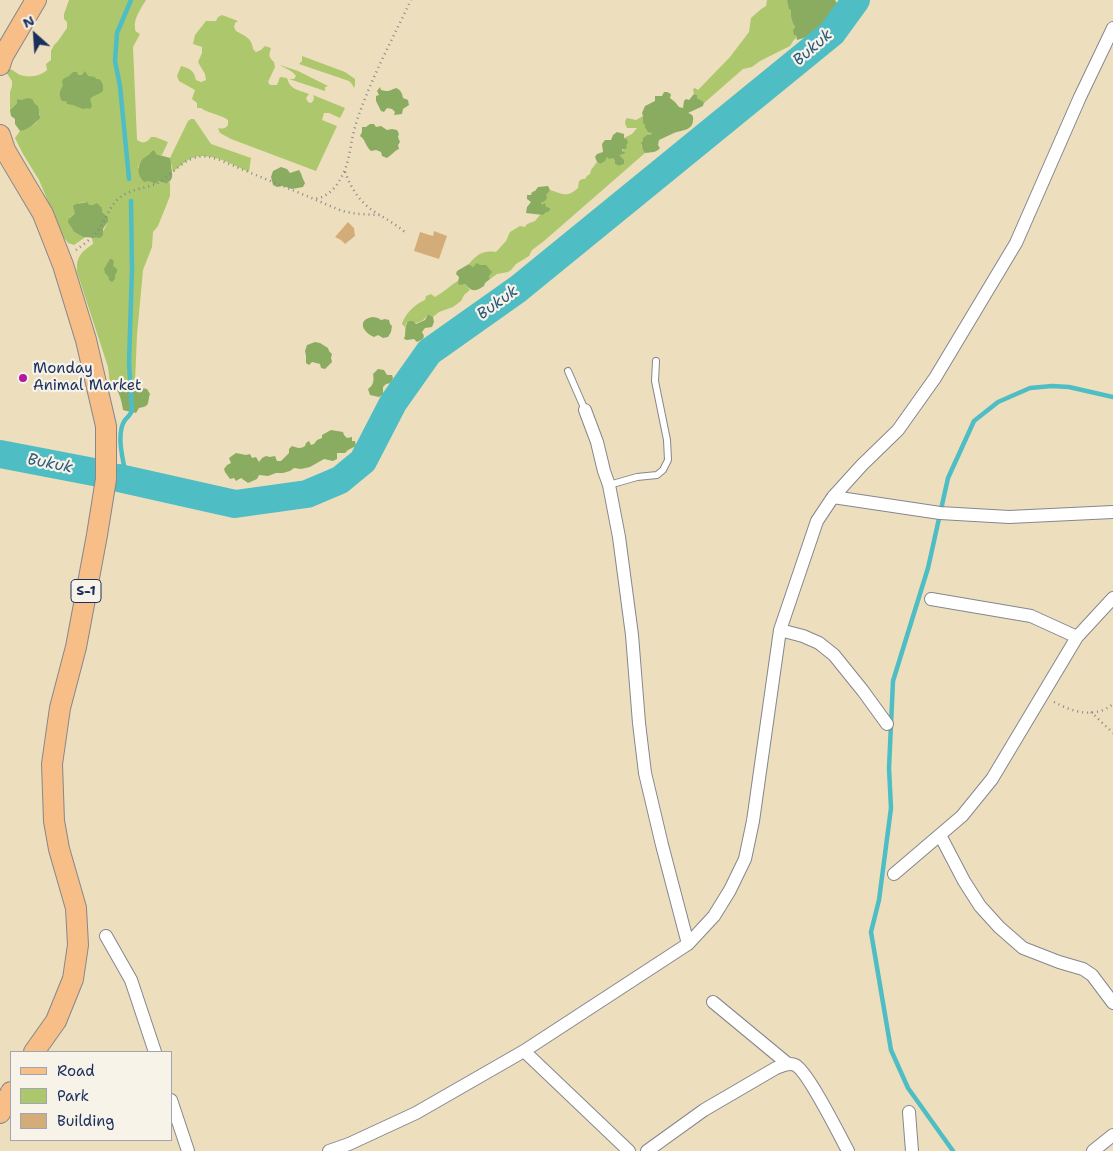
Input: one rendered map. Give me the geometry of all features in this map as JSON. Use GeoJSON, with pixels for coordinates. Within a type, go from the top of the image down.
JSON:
{"type":"FeatureCollection","features":[{"type":"Feature","properties":{"kind":"main road"},"geometry":{"type":"LineString","coordinates":[[0,64],[36,0]]}},
{"type":"Feature","properties":{"kind":"main road","name":"S-1"},"geometry":{"type":"LineString","coordinates":[[0,135],[5,150],[42,214],[61,260],[86,340],[106,426],[106,479],[97,536],[76,647],[60,708],[52,764],[54,821],[59,849],[76,908],[78,945],[73,979],[56,1021],[35,1051]]}},
{"type":"Feature","properties":{"kind":"main road"},"geometry":{"type":"LineString","coordinates":[[0,1113],[10,1094]]}},
{"type":"Feature","properties":{"kind":"street"},"geometry":{"type":"LineString","coordinates":[[329,1151],[351,1148],[524,1051],[688,944],[714,916],[730,890],[745,859],[753,820],[780,630],[817,521],[833,497],[898,430],[935,378],[971,319],[1016,243],[1076,105],[1113,28]]}},
{"type":"Feature","properties":{"kind":"street"},"geometry":{"type":"LineString","coordinates":[[585,410],[598,442],[609,485],[619,538],[632,635],[645,773],[688,944]]}},
{"type":"Feature","properties":{"kind":"street"},"geometry":{"type":"LineString","coordinates":[[833,497],[940,513],[1009,518],[1113,512]]}},
{"type":"Feature","properties":{"kind":"street"},"geometry":{"type":"LineString","coordinates":[[894,874],[962,816],[992,779],[1078,637],[1113,598]]}},
{"type":"Feature","properties":{"kind":"street"},"geometry":{"type":"LineString","coordinates":[[930,599],[1031,616],[1078,637]]}},
{"type":"Feature","properties":{"kind":"street"},"geometry":{"type":"LineString","coordinates":[[780,630],[803,636],[819,643],[834,655],[887,724]]}},
{"type":"Feature","properties":{"kind":"street"},"geometry":{"type":"LineString","coordinates":[[940,835],[964,881],[980,906],[1000,927],[1023,948],[1083,969],[1092,975],[1113,1003]]}},
{"type":"Feature","properties":{"kind":"street"},"geometry":{"type":"LineString","coordinates":[[106,936],[131,980],[155,1051]]}},
{"type":"Feature","properties":{"kind":"street"},"geometry":{"type":"LineString","coordinates":[[713,1002],[788,1064]]}},
{"type":"Feature","properties":{"kind":"street"},"geometry":{"type":"LineString","coordinates":[[524,1051],[629,1151]]}},
{"type":"Feature","properties":{"kind":"street"},"geometry":{"type":"LineString","coordinates":[[647,1151],[704,1110],[776,1068],[788,1064],[796,1065],[811,1083],[848,1151]]}},
{"type":"Feature","properties":{"kind":"street"},"geometry":{"type":"LineString","coordinates":[[172,1103],[188,1151]]}},
{"type":"Feature","properties":{"kind":"street"},"geometry":{"type":"LineString","coordinates":[[909,1112],[912,1151]]}},
{"type":"Feature","properties":{"kind":"street"},"geometry":{"type":"LineString","coordinates":[[1093,1151],[1113,1135]]}},
{"type":"Feature","properties":{"kind":"lane"},"geometry":{"type":"LineString","coordinates":[[609,485],[637,477],[657,475],[663,470],[668,460],[667,440],[656,381],[656,361]]}},
{"type":"Feature","properties":{"kind":"lane"},"geometry":{"type":"LineString","coordinates":[[568,371],[585,410]]}},
{"type":"Feature","properties":{"kind":"path"},"geometry":{"type":"LineString","coordinates":[[314,199],[322,198],[330,193],[344,171],[365,98],[411,0]]}},
{"type":"Feature","properties":{"kind":"path"},"geometry":{"type":"LineString","coordinates":[[61,260],[80,247],[99,230],[117,199],[127,193],[155,184],[193,158],[205,156],[217,159],[342,211],[380,215]]}},
{"type":"Feature","properties":{"kind":"path"},"geometry":{"type":"LineString","coordinates":[[344,171],[353,190],[370,209],[407,234]]}},
{"type":"Feature","properties":{"kind":"path"},"geometry":{"type":"LineString","coordinates":[[1042,696],[1068,709],[1080,712],[1099,712],[1113,704]]}},
{"type":"Feature","properties":{"kind":"path"},"geometry":{"type":"LineString","coordinates":[[1091,712],[1113,733]]}},
{"type":"Feature","properties":{"kind":"green space"},"geometry":{"type":"Polygon","coordinates":[[[69,0],[146,0],[135,21],[135,30],[140,34],[133,47],[137,140],[145,142],[151,137],[155,137],[168,142],[162,155],[153,154],[148,156],[138,167],[149,181],[158,181],[165,184],[170,182],[170,196],[158,226],[153,232],[152,247],[143,270],[135,382],[131,381],[126,385],[110,384],[108,367],[77,272],[77,262],[80,255],[93,244],[92,237],[99,238],[106,226],[108,217],[93,205],[89,205],[88,202],[79,203],[75,213],[70,217],[74,232],[83,237],[87,236],[74,245],[68,243],[62,235],[39,180],[15,138],[20,131],[37,122],[40,114],[24,101],[17,99],[17,103],[10,110],[12,81],[6,72],[9,69],[23,76],[31,76],[42,74],[47,70],[46,64],[51,60],[51,51],[67,28],[64,14],[69,0]]]}},
{"type":"Feature","properties":{"kind":"green space"},"geometry":{"type":"Polygon","coordinates":[[[767,0],[787,0],[791,10],[796,38],[790,46],[752,67],[743,69],[703,104],[704,102],[694,94],[693,89],[698,90],[730,57],[749,32],[751,18],[766,6],[767,0]]]}},
{"type":"Feature","properties":{"kind":"green space"},"geometry":{"type":"Polygon","coordinates":[[[787,0],[835,0],[838,5],[833,8],[837,15],[830,27],[824,31],[822,30],[821,36],[817,40],[812,42],[807,37],[797,40],[796,35],[794,35],[793,30],[795,27],[787,0]]]}},
{"type":"Feature","properties":{"kind":"green space"},"geometry":{"type":"Polygon","coordinates":[[[222,15],[238,21],[234,27],[236,31],[250,40],[256,52],[265,46],[271,48],[270,55],[275,67],[268,82],[270,85],[277,85],[280,77],[287,78],[290,85],[309,94],[306,98],[308,102],[311,103],[313,101],[313,95],[345,108],[340,118],[324,113],[322,120],[337,126],[316,171],[231,139],[220,133],[218,128],[223,129],[226,127],[228,120],[222,116],[197,108],[197,103],[192,99],[195,90],[179,81],[177,76],[181,66],[191,70],[196,80],[201,82],[206,80],[205,74],[198,62],[202,53],[202,47],[193,44],[195,35],[206,21],[216,21],[222,15]]]}},
{"type":"Feature","properties":{"kind":"green space"},"geometry":{"type":"Polygon","coordinates":[[[302,56],[345,72],[355,79],[354,88],[349,81],[299,64],[302,61],[302,56]]]}},
{"type":"Feature","properties":{"kind":"green space"},"geometry":{"type":"Polygon","coordinates":[[[280,65],[298,71],[328,86],[325,87],[325,91],[289,79],[294,79],[296,76],[280,65]]]}},
{"type":"Feature","properties":{"kind":"green space"},"geometry":{"type":"Polygon","coordinates":[[[85,71],[88,76],[99,79],[103,85],[103,91],[90,99],[92,106],[90,109],[67,104],[66,101],[62,101],[60,95],[63,79],[73,72],[82,75],[85,71]]]}},
{"type":"Feature","properties":{"kind":"green space"},"geometry":{"type":"Polygon","coordinates":[[[380,87],[381,90],[386,91],[396,88],[401,92],[403,98],[408,100],[409,105],[403,109],[402,114],[394,115],[395,112],[392,109],[387,108],[384,112],[381,111],[376,101],[376,96],[379,95],[377,91],[380,87]]]}},
{"type":"Feature","properties":{"kind":"green space"},"geometry":{"type":"Polygon","coordinates":[[[664,92],[671,94],[670,98],[679,107],[683,108],[684,101],[686,99],[689,100],[694,94],[704,102],[703,106],[688,113],[693,118],[691,127],[659,140],[658,145],[660,148],[658,150],[645,153],[641,143],[643,138],[652,133],[648,132],[643,123],[642,113],[645,106],[655,101],[655,96],[662,96],[664,92]]]}},
{"type":"Feature","properties":{"kind":"green space"},"geometry":{"type":"Polygon","coordinates":[[[17,99],[32,99],[38,106],[40,118],[31,126],[20,131],[15,124],[15,119],[11,116],[10,110],[17,103],[17,99]]]}},
{"type":"Feature","properties":{"kind":"green space"},"geometry":{"type":"Polygon","coordinates":[[[643,116],[645,125],[652,133],[641,145],[645,153],[532,250],[529,256],[516,264],[508,272],[497,274],[490,279],[490,270],[480,266],[473,267],[469,264],[481,253],[496,252],[506,241],[510,232],[520,226],[525,227],[527,224],[535,221],[540,215],[543,215],[546,207],[541,205],[541,203],[550,190],[562,194],[571,193],[578,188],[579,181],[585,179],[590,174],[597,162],[602,164],[607,157],[613,158],[615,164],[619,166],[624,164],[620,155],[625,153],[622,151],[626,145],[624,138],[632,134],[637,128],[627,128],[625,121],[627,118],[636,120],[643,116]]]}},
{"type":"Feature","properties":{"kind":"green space"},"geometry":{"type":"Polygon","coordinates":[[[194,119],[211,144],[251,158],[249,172],[221,160],[199,156],[184,162],[173,172],[170,158],[188,121],[194,119]]]}},
{"type":"Feature","properties":{"kind":"green space"},"geometry":{"type":"Polygon","coordinates":[[[374,124],[376,127],[381,126],[387,130],[397,130],[400,142],[398,145],[399,149],[387,158],[382,156],[381,152],[371,151],[360,136],[362,127],[374,124]]]}},
{"type":"Feature","properties":{"kind":"green space"},"geometry":{"type":"Polygon","coordinates":[[[617,132],[624,134],[624,138],[628,143],[626,149],[622,149],[626,153],[620,155],[624,160],[624,164],[619,166],[615,164],[613,158],[609,159],[607,157],[601,164],[597,162],[595,157],[603,152],[602,144],[605,140],[611,140],[617,132]]]}},
{"type":"Feature","properties":{"kind":"green space"},"geometry":{"type":"Polygon","coordinates":[[[154,150],[156,154],[170,158],[172,176],[171,180],[166,184],[158,181],[155,184],[149,181],[144,182],[139,174],[139,166],[142,160],[154,150]]]}},
{"type":"Feature","properties":{"kind":"green space"},"geometry":{"type":"Polygon","coordinates":[[[281,167],[287,169],[290,173],[299,170],[305,183],[303,187],[292,189],[273,185],[271,177],[273,171],[281,167]]]}},
{"type":"Feature","properties":{"kind":"green space"},"geometry":{"type":"Polygon","coordinates":[[[548,186],[550,190],[546,195],[546,200],[541,203],[542,205],[545,203],[546,207],[550,208],[550,210],[543,215],[526,213],[527,207],[531,202],[527,199],[527,195],[531,195],[538,187],[548,186]]]}},
{"type":"Feature","properties":{"kind":"green space"},"geometry":{"type":"Polygon","coordinates":[[[88,202],[89,205],[97,203],[102,208],[102,212],[108,217],[108,221],[103,229],[103,235],[100,238],[83,237],[74,232],[68,222],[75,213],[73,206],[88,202]]]}},
{"type":"Feature","properties":{"kind":"green space"},"geometry":{"type":"Polygon","coordinates":[[[110,259],[112,259],[114,262],[113,266],[117,269],[115,279],[112,282],[109,280],[104,269],[110,259]]]}},
{"type":"Feature","properties":{"kind":"green space"},"geometry":{"type":"Polygon","coordinates":[[[477,263],[486,265],[492,272],[489,276],[490,279],[484,286],[476,290],[470,289],[465,284],[459,285],[457,271],[469,264],[473,267],[477,263]]]}},
{"type":"Feature","properties":{"kind":"green space"},"geometry":{"type":"Polygon","coordinates":[[[459,280],[458,283],[465,284],[470,290],[461,301],[433,317],[428,314],[419,322],[406,323],[405,327],[402,324],[408,313],[425,300],[426,296],[431,294],[435,297],[459,280]]]}},
{"type":"Feature","properties":{"kind":"green space"},"geometry":{"type":"Polygon","coordinates":[[[428,314],[433,317],[434,322],[432,327],[425,328],[422,332],[423,339],[417,342],[414,339],[404,339],[406,325],[409,321],[413,321],[416,324],[425,320],[428,314]]]}},
{"type":"Feature","properties":{"kind":"green space"},"geometry":{"type":"Polygon","coordinates":[[[373,317],[389,320],[392,326],[388,337],[383,338],[378,335],[374,337],[364,329],[363,323],[365,320],[373,317]]]}},
{"type":"Feature","properties":{"kind":"green space"},"geometry":{"type":"Polygon","coordinates":[[[315,342],[328,348],[332,354],[332,362],[325,369],[321,368],[320,364],[312,362],[309,365],[306,363],[305,351],[307,345],[315,342]]]}},
{"type":"Feature","properties":{"kind":"green space"},"geometry":{"type":"Polygon","coordinates":[[[378,369],[384,370],[387,375],[392,375],[393,378],[391,383],[383,387],[383,394],[379,397],[370,395],[368,389],[373,382],[373,374],[378,369]]]}},
{"type":"Feature","properties":{"kind":"green space"},"geometry":{"type":"Polygon","coordinates":[[[124,381],[126,384],[131,381],[147,389],[150,394],[147,405],[139,408],[136,413],[123,410],[117,390],[110,384],[120,385],[124,381]]]}},
{"type":"Feature","properties":{"kind":"green space"},"geometry":{"type":"Polygon","coordinates":[[[331,430],[343,432],[347,438],[352,437],[352,441],[355,441],[356,446],[345,453],[337,453],[337,459],[333,461],[324,459],[310,467],[294,468],[290,471],[268,476],[259,475],[257,479],[248,483],[241,478],[236,481],[234,478],[230,479],[225,472],[224,469],[231,463],[229,458],[236,453],[250,454],[252,458],[256,457],[259,462],[266,456],[275,456],[277,461],[281,461],[289,453],[289,449],[292,446],[302,448],[309,441],[311,445],[314,444],[322,438],[322,435],[331,430]]]}},
{"type":"Feature","properties":{"kind":"building"},"geometry":{"type":"Polygon","coordinates":[[[348,222],[354,228],[355,236],[345,244],[335,237],[348,222]]]}},
{"type":"Feature","properties":{"kind":"building"},"geometry":{"type":"Polygon","coordinates":[[[434,231],[447,236],[439,259],[414,251],[420,232],[433,236],[434,231]]]}},
{"type":"Feature","properties":{"kind":"waterway"},"geometry":{"type":"LineString","coordinates":[[129,179],[120,86],[115,61],[117,33],[131,0]]}},
{"type":"Feature","properties":{"kind":"waterway","name":"Bukuk"},"geometry":{"type":"LineString","coordinates":[[119,478],[235,504],[307,494],[340,480],[363,461],[393,403],[429,352],[518,289],[832,33],[856,0]]}},
{"type":"Feature","properties":{"kind":"waterway"},"geometry":{"type":"LineString","coordinates":[[127,480],[120,441],[122,426],[132,411],[129,363],[132,269],[131,201]]}},
{"type":"Feature","properties":{"kind":"waterway"},"geometry":{"type":"LineString","coordinates":[[953,1151],[908,1088],[891,1050],[871,932],[879,900],[891,808],[889,768],[893,681],[928,568],[948,478],[974,421],[998,402],[1030,388],[1069,387],[1113,397]]}},
{"type":"Feature","properties":{"kind":"waterway","name":"Bukuk"},"geometry":{"type":"LineString","coordinates":[[0,454],[99,473]]}},
{"type":"Feature","properties":{"kind":"place","name":"Monday Animal Market"},"geometry":{"type":"Point","coordinates":[23,378]}}]}
